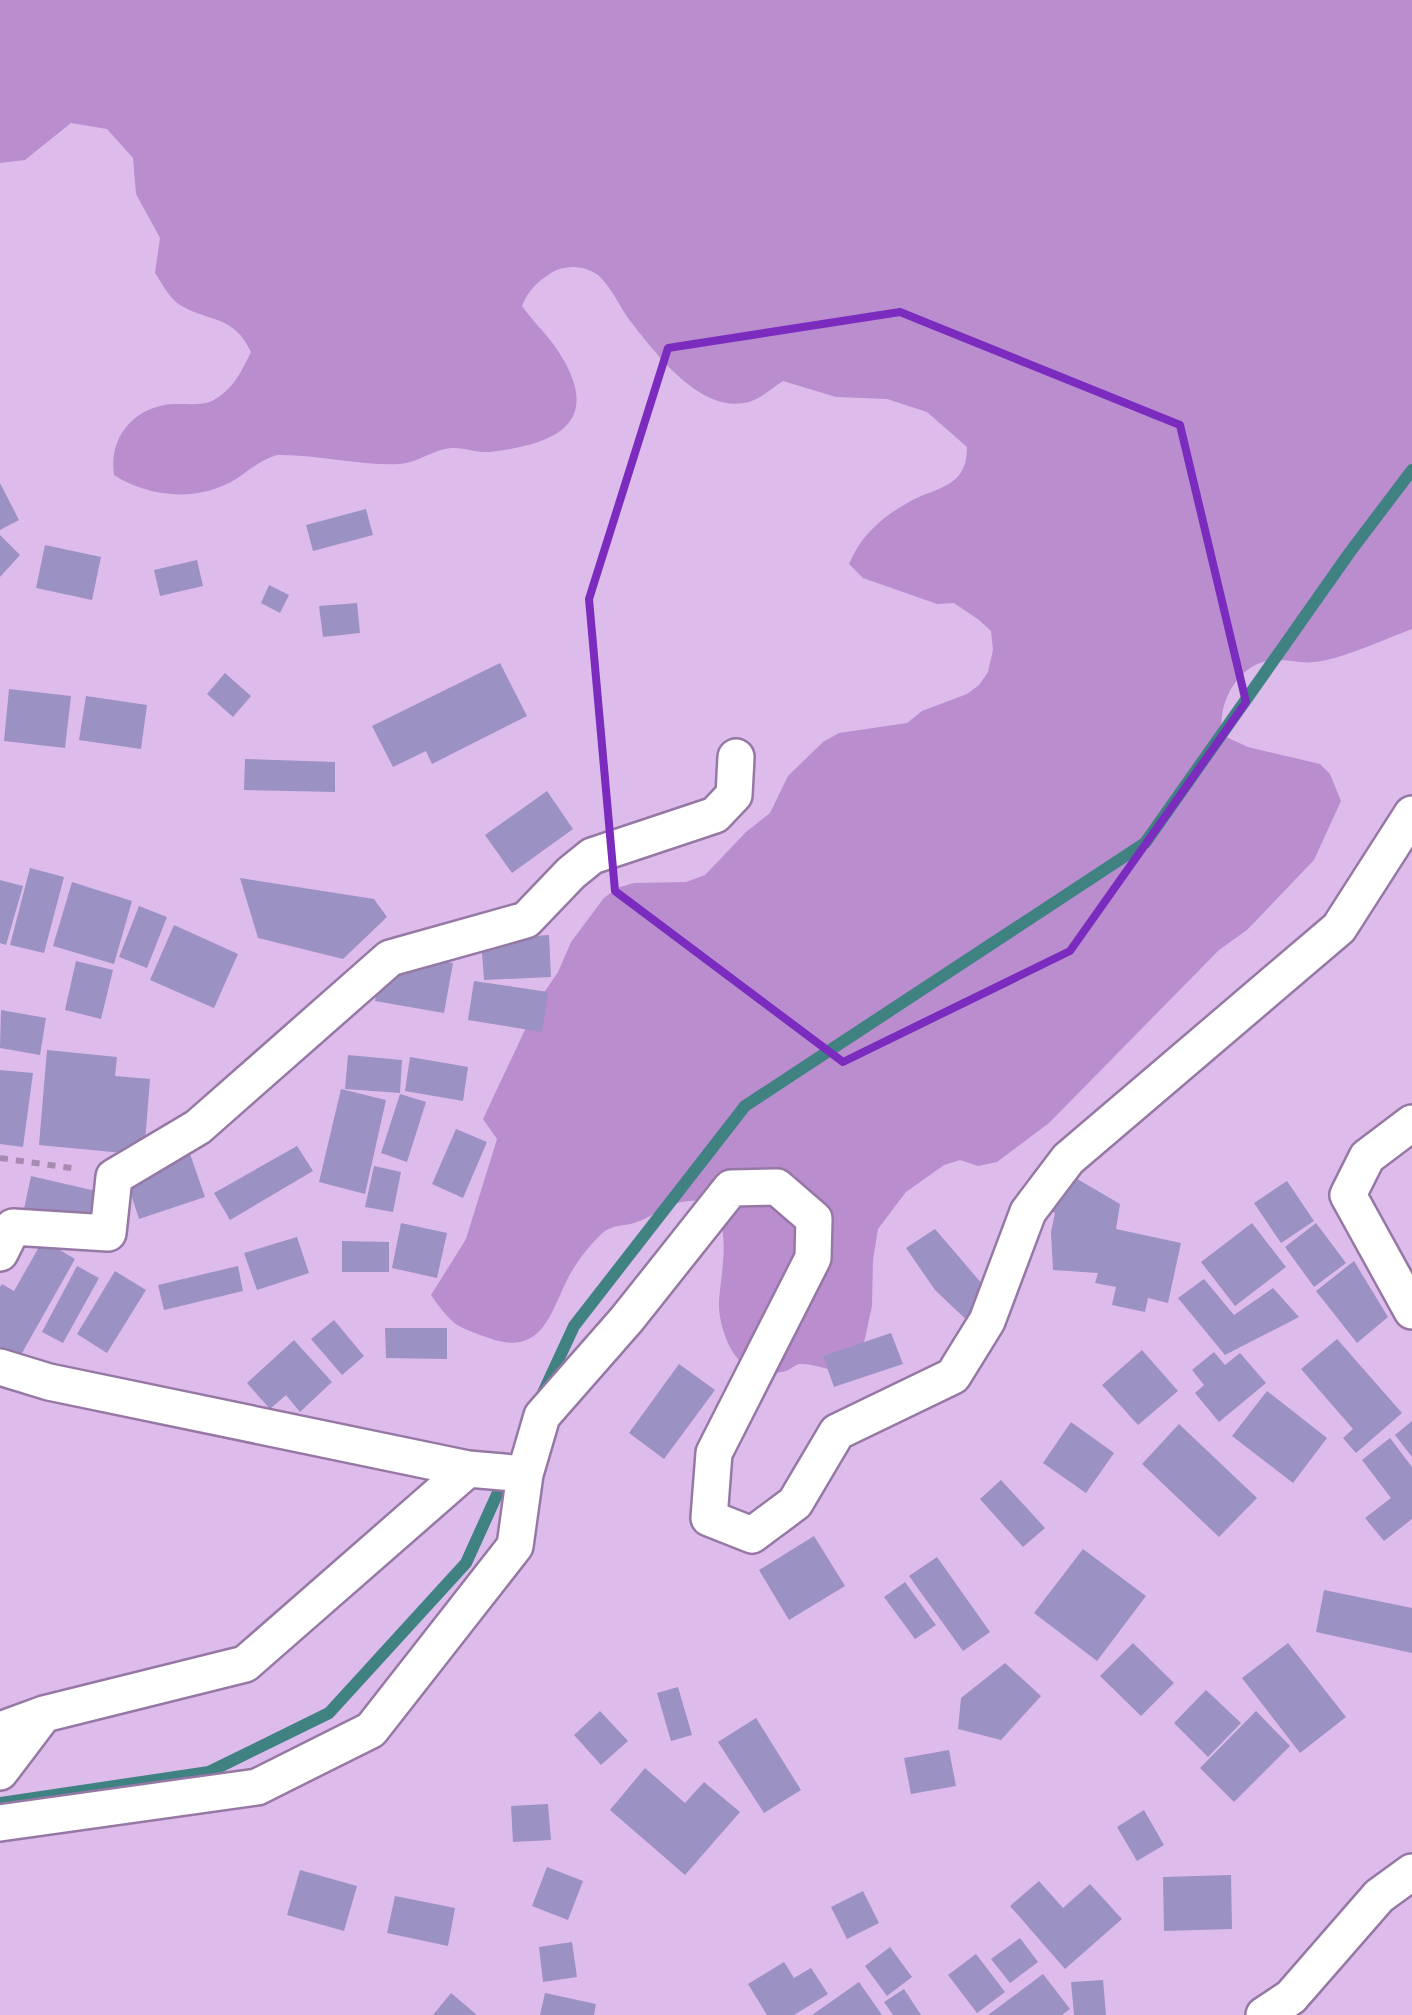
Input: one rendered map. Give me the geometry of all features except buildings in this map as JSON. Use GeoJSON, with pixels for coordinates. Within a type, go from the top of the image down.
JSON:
{"type":"FeatureCollection","features":[{"type":"Feature","properties":{"kind":"street"},"geometry":{"type":"LineString","coordinates":[[0,1253],[13,1227],[108,1234],[114,1177],[198,1127],[390,958],[526,920],[592,856],[715,815],[734,795],[736,756]]}},
{"type":"Feature","properties":{"kind":"street"},"geometry":{"type":"LineString","coordinates":[[0,1822],[257,1787],[371,1730],[515,1546],[526,1474],[542,1416],[627,1319],[731,1188],[778,1188],[814,1219],[813,1258],[714,1453],[708,1518],[752,1535],[795,1503],[837,1432],[953,1376],[986,1321],[1028,1212],[1068,1159],[1339,928],[1412,814]]}},
{"type":"Feature","properties":{"kind":"street"},"geometry":{"type":"LineString","coordinates":[[1412,1123],[1368,1157],[1348,1195],[1412,1311]]}},
{"type":"Feature","properties":{"kind":"street"},"geometry":{"type":"LineString","coordinates":[[0,1366],[49,1382],[468,1469],[526,1474]]}},
{"type":"Feature","properties":{"kind":"street"},"geometry":{"type":"LineString","coordinates":[[0,1730],[44,1714],[246,1664],[468,1469]]}},
{"type":"Feature","properties":{"kind":"street"},"geometry":{"type":"LineString","coordinates":[[0,1772],[44,1714]]}},
{"type":"Feature","properties":{"kind":"street"},"geometry":{"type":"LineString","coordinates":[[1264,2015],[1290,1997],[1379,1896],[1412,1872]]}},
{"type":"Feature","properties":{"kind":"path"},"geometry":{"type":"LineString","coordinates":[[0,1158],[45,1162],[114,1177]]}},
{"type":"Feature","properties":{"kind":"highlighted area"},"geometry":{"type":"Polygon","coordinates":[[[900,312],[1180,425],[1246,702],[1070,951],[843,1062],[615,891],[589,599],[668,348],[900,312]]]}},
{"type":"Feature","properties":{"kind":"shaded area"},"geometry":{"type":"Polygon","coordinates":[[[0,0],[1412,0],[1412,629],[1325,660],[1261,662],[1240,676],[1233,686],[1221,723],[1222,735],[1248,747],[1320,764],[1330,774],[1341,801],[1314,860],[1247,930],[1219,950],[1049,1123],[997,1162],[978,1166],[960,1160],[944,1165],[906,1192],[878,1229],[872,1306],[862,1352],[837,1371],[803,1364],[782,1372],[762,1372],[749,1368],[736,1356],[726,1339],[719,1310],[724,1239],[721,1223],[715,1210],[705,1203],[681,1202],[605,1231],[575,1266],[546,1323],[525,1341],[509,1343],[462,1327],[450,1319],[431,1295],[466,1239],[497,1139],[483,1119],[539,1000],[558,972],[571,942],[604,898],[617,888],[634,883],[686,882],[705,875],[770,813],[788,776],[823,742],[839,733],[907,723],[922,711],[967,694],[988,672],[993,650],[991,631],[979,620],[954,603],[937,604],[863,578],[849,564],[860,544],[881,521],[956,478],[966,460],[967,447],[927,412],[887,399],[836,397],[783,381],[749,402],[727,403],[711,398],[666,364],[601,278],[590,270],[570,267],[542,280],[522,306],[556,348],[577,399],[574,415],[551,437],[489,452],[445,449],[400,464],[277,455],[222,486],[190,494],[158,492],[128,483],[114,475],[113,463],[118,440],[131,421],[164,405],[202,404],[219,397],[231,386],[251,352],[229,325],[180,305],[163,286],[155,273],[160,238],[136,194],[133,158],[107,129],[71,123],[25,160],[0,163],[0,0]]]}},
{"type":"Feature","properties":{"kind":"waterway"},"geometry":{"type":"LineString","coordinates":[[542,1395],[574,1326],[745,1106],[1145,843],[1412,470]]}},
{"type":"Feature","properties":{"kind":"waterway"},"geometry":{"type":"LineString","coordinates":[[0,1803],[209,1772],[329,1713],[466,1563],[505,1477]]}}]}
